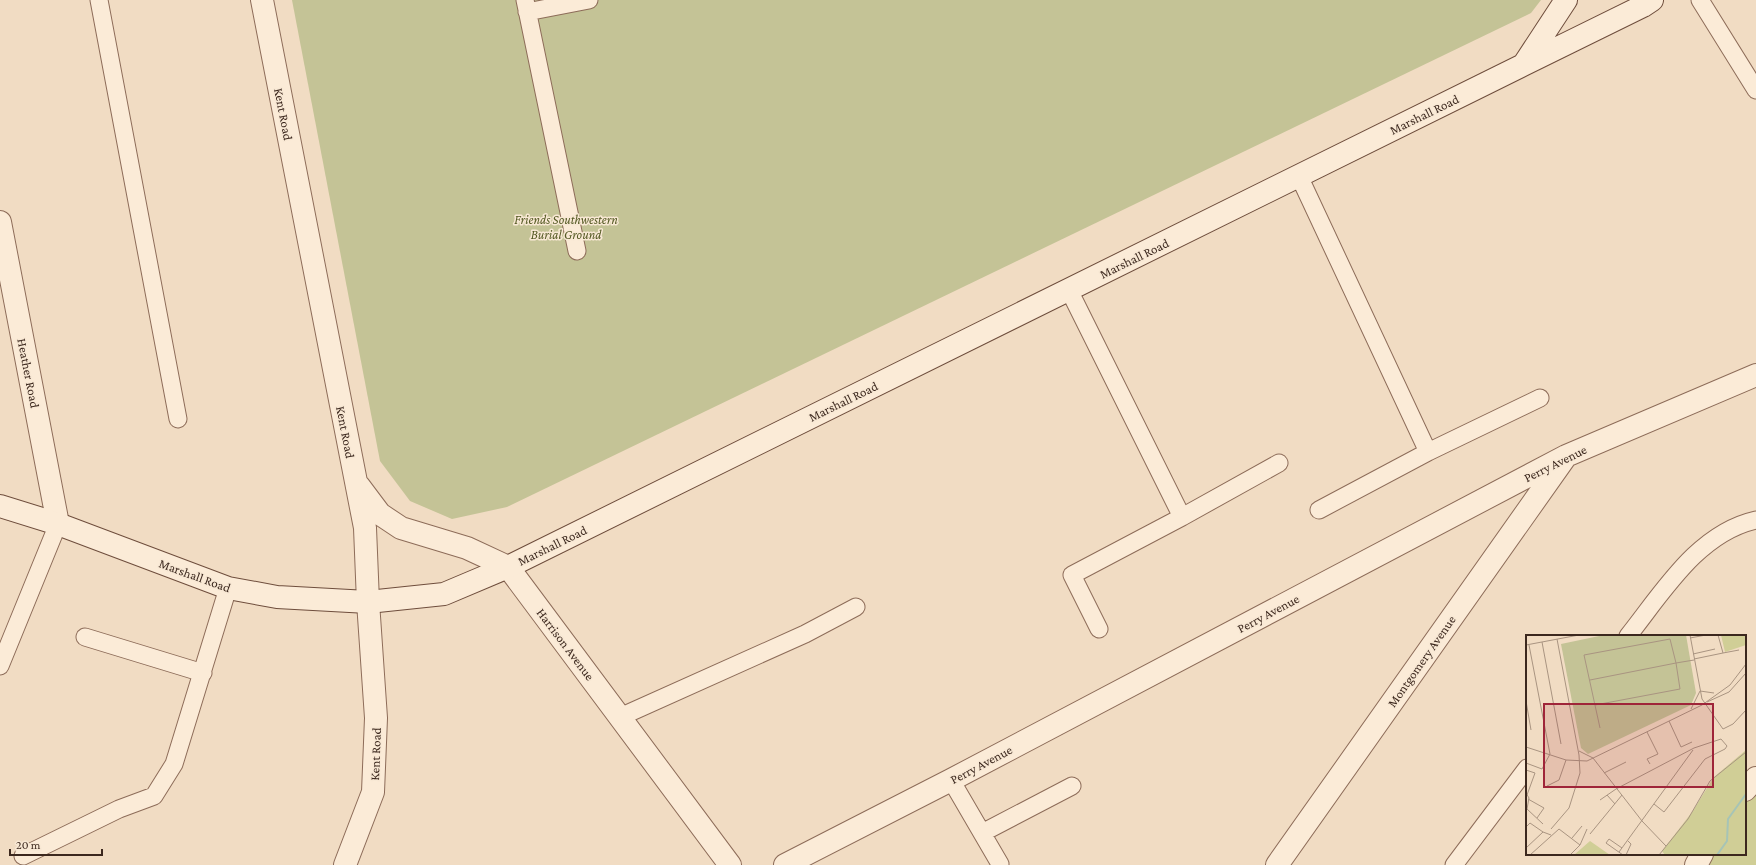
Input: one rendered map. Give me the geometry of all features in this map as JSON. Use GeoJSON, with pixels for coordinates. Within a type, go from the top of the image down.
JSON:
{"type":"FeatureCollection","features":[{"type":"Feature","properties":{"kind":"street","name":"Kent Road"},"geometry":{"type":"LineString","coordinates":[[262,0],[365,528],[368,602],[376,718],[373,792],[345,865]]}},
{"type":"Feature","properties":{"kind":"street"},"geometry":{"type":"LineString","coordinates":[[1523,66],[1566,0]]}},
{"type":"Feature","properties":{"kind":"street","name":"Marshall Road"},"geometry":{"type":"LineString","coordinates":[[0,506],[58,524],[228,588],[277,597],[368,602],[444,594],[508,566],[1523,66],[1643,6],[1652,0]]}},
{"type":"Feature","properties":{"kind":"street","name":"Heather Road"},"geometry":{"type":"LineString","coordinates":[[0,222],[58,524]]}},
{"type":"Feature","properties":{"kind":"street","name":"Perry Avenue"},"geometry":{"type":"LineString","coordinates":[[785,865],[951,780],[1566,456],[1756,375]]}},
{"type":"Feature","properties":{"kind":"street","name":"Montgomery Avenue"},"geometry":{"type":"LineString","coordinates":[[1277,865],[1566,456]]}},
{"type":"Feature","properties":{"kind":"street","name":"Harrison Avenue"},"geometry":{"type":"LineString","coordinates":[[356,482],[380,514],[401,528],[467,548],[508,566],[730,865]]}},
{"type":"Feature","properties":{"kind":"street"},"geometry":{"type":"LineString","coordinates":[[1746,789],[1756,778]]}},
{"type":"Feature","properties":{"kind":"street"},"geometry":{"type":"LineString","coordinates":[[1696,865],[1701,855]]}},
{"type":"Feature","properties":{"kind":"lane"},"geometry":{"type":"LineString","coordinates":[[99,0],[178,419]]}},
{"type":"Feature","properties":{"kind":"lane"},"geometry":{"type":"LineString","coordinates":[[577,251],[526,6],[589,0]]}},
{"type":"Feature","properties":{"kind":"lane"},"geometry":{"type":"LineString","coordinates":[[1700,0],[1756,90]]}},
{"type":"Feature","properties":{"kind":"lane"},"geometry":{"type":"LineString","coordinates":[[1299,176],[1428,452]]}},
{"type":"Feature","properties":{"kind":"lane"},"geometry":{"type":"LineString","coordinates":[[1068,290],[1182,517]]}},
{"type":"Feature","properties":{"kind":"lane"},"geometry":{"type":"LineString","coordinates":[[1319,510],[1428,452],[1540,398]]}},
{"type":"Feature","properties":{"kind":"lane"},"geometry":{"type":"LineString","coordinates":[[1099,629],[1072,575],[1279,464]]}},
{"type":"Feature","properties":{"kind":"lane"},"geometry":{"type":"LineString","coordinates":[[1629,635],[1678,573],[1710,541],[1745,522],[1756,520]]}},
{"type":"Feature","properties":{"kind":"lane"},"geometry":{"type":"LineString","coordinates":[[0,666],[58,524]]}},
{"type":"Feature","properties":{"kind":"lane"},"geometry":{"type":"LineString","coordinates":[[23,856],[120,809],[154,796],[174,764],[228,588]]}},
{"type":"Feature","properties":{"kind":"lane"},"geometry":{"type":"LineString","coordinates":[[620,717],[805,634],[856,607]]}},
{"type":"Feature","properties":{"kind":"lane"},"geometry":{"type":"LineString","coordinates":[[85,637],[203,673]]}},
{"type":"Feature","properties":{"kind":"lane"},"geometry":{"type":"LineString","coordinates":[[1454,865],[1526,769]]}},
{"type":"Feature","properties":{"kind":"lane"},"geometry":{"type":"LineString","coordinates":[[951,780],[1000,864]]}},
{"type":"Feature","properties":{"kind":"lane"},"geometry":{"type":"LineString","coordinates":[[982,833],[1072,786]]}},
{"type":"Feature","properties":{"kind":"shaded area"},"geometry":{"type":"Polygon","coordinates":[[[1756,787],[1756,865],[1707,865],[1713,855],[1746,855],[1746,802],[1756,787]]]}},
{"type":"Feature","properties":{"kind":"green space","name":"Friends Southwestern Burial Ground"},"geometry":{"type":"Polygon","coordinates":[[[292,0],[1541,0],[1531,13],[507,507],[452,519],[410,501],[380,461],[292,0]]]}}]}
